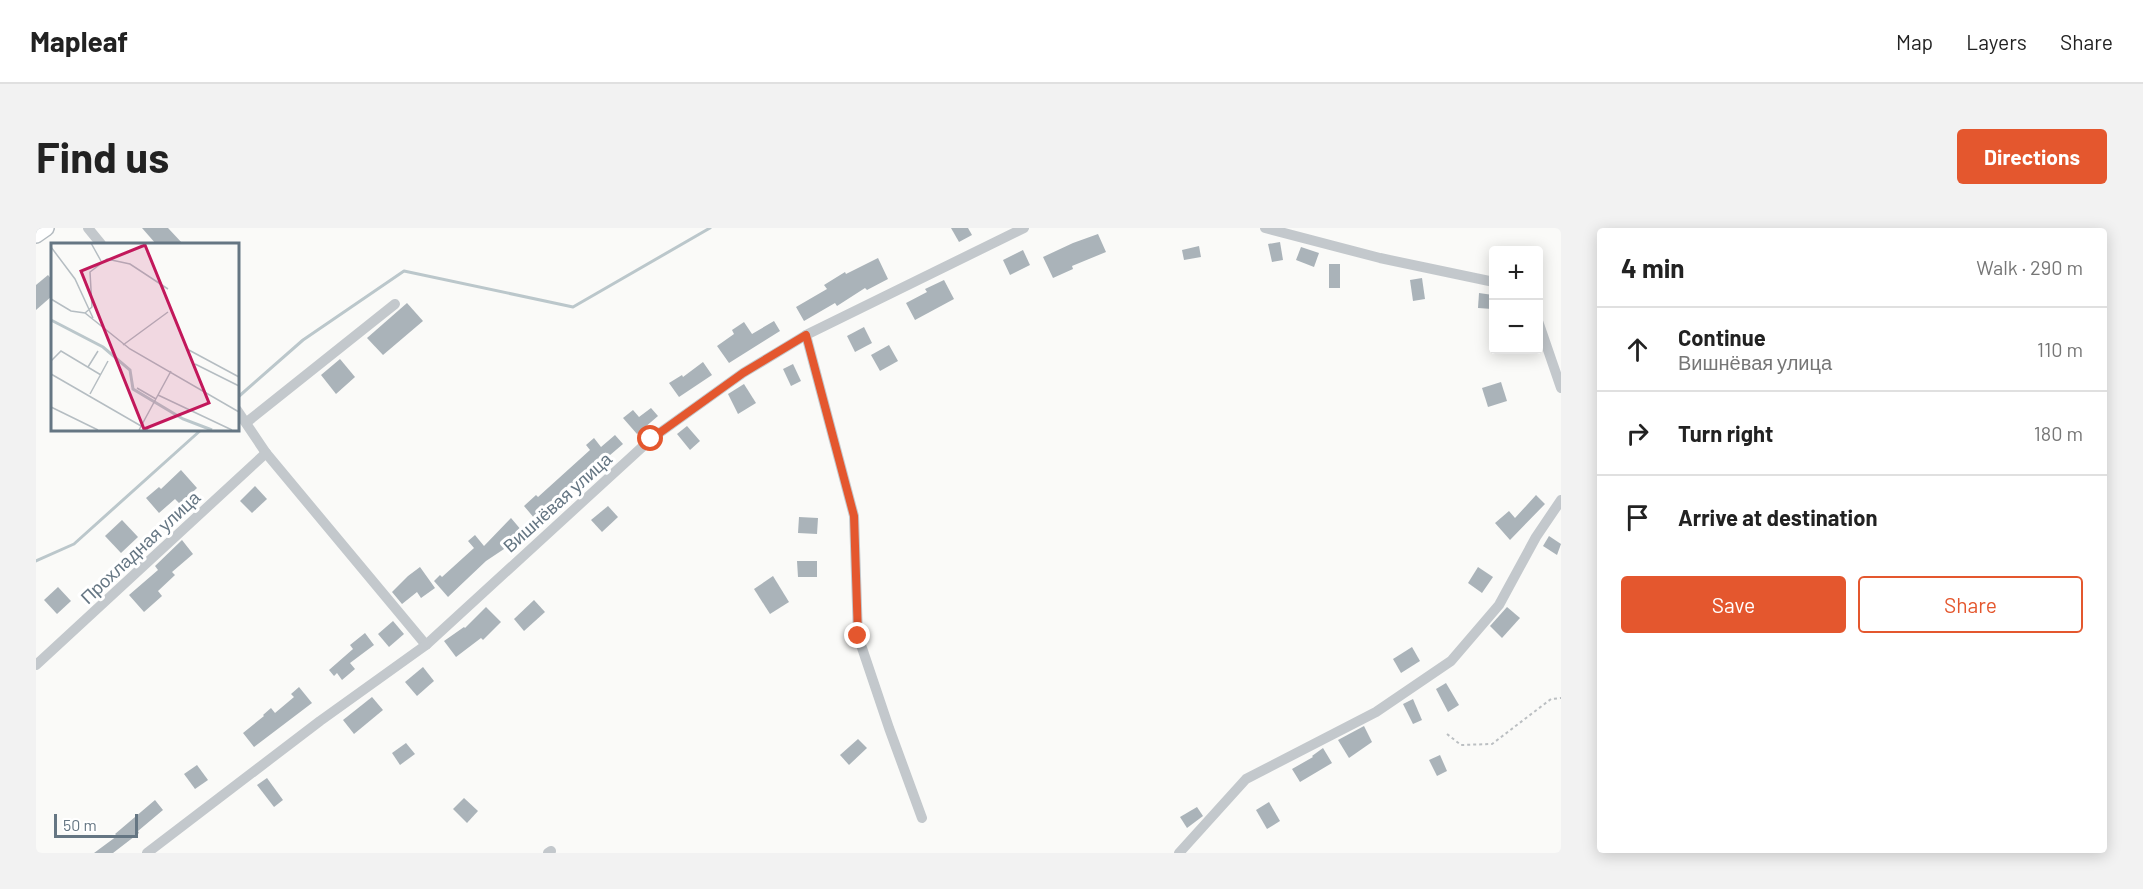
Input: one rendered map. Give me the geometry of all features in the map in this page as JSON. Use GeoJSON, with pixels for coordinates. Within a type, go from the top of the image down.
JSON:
{"type":"FeatureCollection","features":[{"type":"Feature","properties":{"kind":"street"},"geometry":{"type":"LineString","coordinates":[[36,235],[45,228]]}},
{"type":"Feature","properties":{"kind":"street"},"geometry":{"type":"LineString","coordinates":[[88,228],[100,243]]}},
{"type":"Feature","properties":{"kind":"street","name":"Вишнёвая улица"},"geometry":{"type":"LineString","coordinates":[[147,853],[426,645],[651,439],[743,373],[806,335],[1024,228]]}},
{"type":"Feature","properties":{"kind":"street"},"geometry":{"type":"LineString","coordinates":[[1265,228],[1380,258],[1489,281]]}},
{"type":"Feature","properties":{"kind":"street"},"geometry":{"type":"LineString","coordinates":[[247,422],[395,304]]}},
{"type":"Feature","properties":{"kind":"street"},"geometry":{"type":"LineString","coordinates":[[1543,333],[1561,388]]}},
{"type":"Feature","properties":{"kind":"street"},"geometry":{"type":"LineString","coordinates":[[806,335],[854,516],[858,636],[922,818]]}},
{"type":"Feature","properties":{"kind":"street"},"geometry":{"type":"LineString","coordinates":[[238,411],[266,453],[426,645]]}},
{"type":"Feature","properties":{"kind":"street","name":"Прохладная улица"},"geometry":{"type":"LineString","coordinates":[[36,665],[266,453]]}},
{"type":"Feature","properties":{"kind":"street"},"geometry":{"type":"LineString","coordinates":[[1179,853],[1246,779],[1376,712],[1451,661],[1499,605],[1536,537],[1561,500]]}},
{"type":"Feature","properties":{"kind":"path"},"geometry":{"type":"LineString","coordinates":[[1447,734],[1461,746],[1492,744],[1551,699],[1561,698]]}},
{"type":"Feature","properties":{"kind":"building"},"geometry":{"type":"Polygon","coordinates":[[[142,228],[168,228],[182,243],[155,243],[142,228]]]}},
{"type":"Feature","properties":{"kind":"building"},"geometry":{"type":"Polygon","coordinates":[[[951,228],[968,228],[972,235],[959,242],[951,228]]]}},
{"type":"Feature","properties":{"kind":"building"},"geometry":{"type":"Polygon","coordinates":[[[1098,234],[1106,252],[1072,266],[1073,269],[1053,278],[1043,257],[1098,234]]]}},
{"type":"Feature","properties":{"kind":"building"},"geometry":{"type":"Polygon","coordinates":[[[1280,242],[1283,260],[1272,262],[1268,244],[1280,242]]]}},
{"type":"Feature","properties":{"kind":"building"},"geometry":{"type":"Polygon","coordinates":[[[1199,246],[1201,257],[1184,260],[1182,250],[1199,246]]]}},
{"type":"Feature","properties":{"kind":"building"},"geometry":{"type":"Polygon","coordinates":[[[1301,247],[1319,253],[1314,267],[1296,260],[1301,247]]]}},
{"type":"Feature","properties":{"kind":"building"},"geometry":{"type":"Polygon","coordinates":[[[1023,250],[1030,265],[1010,275],[1003,260],[1023,250]]]}},
{"type":"Feature","properties":{"kind":"building"},"geometry":{"type":"Polygon","coordinates":[[[878,258],[888,279],[867,290],[865,288],[837,306],[835,303],[804,321],[796,307],[827,289],[824,285],[845,272],[846,274],[878,258]]]}},
{"type":"Feature","properties":{"kind":"building"},"geometry":{"type":"Polygon","coordinates":[[[1329,264],[1340,264],[1340,288],[1329,288],[1329,264]]]}},
{"type":"Feature","properties":{"kind":"building"},"geometry":{"type":"Polygon","coordinates":[[[48,275],[51,279],[51,297],[36,310],[36,285],[48,275]]]}},
{"type":"Feature","properties":{"kind":"building"},"geometry":{"type":"Polygon","coordinates":[[[1422,278],[1425,299],[1413,301],[1410,280],[1422,278]]]}},
{"type":"Feature","properties":{"kind":"building"},"geometry":{"type":"Polygon","coordinates":[[[944,280],[954,299],[915,320],[906,303],[927,292],[925,289],[944,280]]]}},
{"type":"Feature","properties":{"kind":"building"},"geometry":{"type":"Polygon","coordinates":[[[1479,293],[1489,294],[1489,309],[1478,308],[1479,293]]]}},
{"type":"Feature","properties":{"kind":"building"},"geometry":{"type":"Polygon","coordinates":[[[407,303],[423,321],[383,355],[367,338],[407,303]]]}},
{"type":"Feature","properties":{"kind":"building"},"geometry":{"type":"Polygon","coordinates":[[[774,321],[780,331],[729,363],[717,346],[734,334],[732,330],[744,322],[752,334],[774,321]]]}},
{"type":"Feature","properties":{"kind":"building"},"geometry":{"type":"Polygon","coordinates":[[[864,327],[872,343],[855,352],[847,336],[864,327]]]}},
{"type":"Feature","properties":{"kind":"building"},"geometry":{"type":"Polygon","coordinates":[[[889,345],[898,361],[880,371],[871,355],[889,345]]]}},
{"type":"Feature","properties":{"kind":"building"},"geometry":{"type":"Polygon","coordinates":[[[340,359],[355,377],[336,394],[321,375],[340,359]]]}},
{"type":"Feature","properties":{"kind":"building"},"geometry":{"type":"Polygon","coordinates":[[[703,362],[712,375],[679,397],[669,383],[682,375],[683,377],[703,362]]]}},
{"type":"Feature","properties":{"kind":"building"},"geometry":{"type":"Polygon","coordinates":[[[793,364],[801,381],[791,386],[783,369],[793,364]]]}},
{"type":"Feature","properties":{"kind":"building"},"geometry":{"type":"Polygon","coordinates":[[[1501,382],[1507,401],[1488,407],[1482,388],[1501,382]]]}},
{"type":"Feature","properties":{"kind":"building"},"geometry":{"type":"Polygon","coordinates":[[[744,384],[756,403],[738,414],[728,394],[744,384]]]}},
{"type":"Feature","properties":{"kind":"building"},"geometry":{"type":"Polygon","coordinates":[[[651,408],[658,416],[637,434],[623,418],[633,410],[639,417],[651,408]]]}},
{"type":"Feature","properties":{"kind":"building"},"geometry":{"type":"Polygon","coordinates":[[[687,426],[700,441],[690,450],[677,434],[687,426]]]}},
{"type":"Feature","properties":{"kind":"building"},"geometry":{"type":"Polygon","coordinates":[[[615,435],[623,444],[535,519],[524,506],[536,495],[538,497],[590,450],[586,445],[594,438],[601,447],[615,435]]]}},
{"type":"Feature","properties":{"kind":"building"},"geometry":{"type":"Polygon","coordinates":[[[181,470],[197,488],[180,504],[175,499],[159,513],[146,498],[159,487],[161,489],[181,470]]]}},
{"type":"Feature","properties":{"kind":"building"},"geometry":{"type":"Polygon","coordinates":[[[255,486],[267,499],[252,513],[240,501],[255,486]]]}},
{"type":"Feature","properties":{"kind":"building"},"geometry":{"type":"Polygon","coordinates":[[[1536,495],[1545,504],[1510,540],[1495,523],[1509,511],[1515,518],[1536,495]]]}},
{"type":"Feature","properties":{"kind":"building"},"geometry":{"type":"Polygon","coordinates":[[[608,506],[618,517],[602,532],[591,520],[608,506]]]}},
{"type":"Feature","properties":{"kind":"building"},"geometry":{"type":"Polygon","coordinates":[[[799,517],[818,518],[817,534],[798,533],[799,517]]]}},
{"type":"Feature","properties":{"kind":"building"},"geometry":{"type":"Polygon","coordinates":[[[511,518],[522,531],[448,597],[434,581],[440,575],[442,577],[474,548],[468,541],[475,535],[484,546],[511,518]]]}},
{"type":"Feature","properties":{"kind":"building"},"geometry":{"type":"Polygon","coordinates":[[[122,520],[138,537],[121,553],[105,536],[122,520]]]}},
{"type":"Feature","properties":{"kind":"building"},"geometry":{"type":"Polygon","coordinates":[[[1549,536],[1561,544],[1557,555],[1543,546],[1549,536]]]}},
{"type":"Feature","properties":{"kind":"building"},"geometry":{"type":"Polygon","coordinates":[[[182,540],[193,554],[172,572],[175,575],[158,591],[162,596],[144,612],[129,595],[158,570],[155,566],[182,540]]]}},
{"type":"Feature","properties":{"kind":"building"},"geometry":{"type":"Polygon","coordinates":[[[797,561],[817,561],[817,577],[798,577],[797,561]]]}},
{"type":"Feature","properties":{"kind":"building"},"geometry":{"type":"Polygon","coordinates":[[[420,567],[435,588],[421,598],[417,592],[402,604],[392,592],[420,567]]]}},
{"type":"Feature","properties":{"kind":"building"},"geometry":{"type":"Polygon","coordinates":[[[1478,567],[1493,577],[1482,593],[1468,583],[1478,567]]]}},
{"type":"Feature","properties":{"kind":"building"},"geometry":{"type":"Polygon","coordinates":[[[773,576],[789,602],[770,614],[754,589],[773,576]]]}},
{"type":"Feature","properties":{"kind":"building"},"geometry":{"type":"Polygon","coordinates":[[[58,587],[71,601],[57,614],[44,600],[58,587]]]}},
{"type":"Feature","properties":{"kind":"building"},"geometry":{"type":"Polygon","coordinates":[[[534,600],[545,612],[524,631],[514,619],[534,600]]]}},
{"type":"Feature","properties":{"kind":"building"},"geometry":{"type":"Polygon","coordinates":[[[486,607],[501,622],[483,640],[481,638],[456,657],[444,641],[465,628],[486,607]]]}},
{"type":"Feature","properties":{"kind":"building"},"geometry":{"type":"Polygon","coordinates":[[[1507,607],[1520,618],[1502,638],[1490,626],[1507,607]]]}},
{"type":"Feature","properties":{"kind":"building"},"geometry":{"type":"Polygon","coordinates":[[[393,621],[404,634],[389,647],[378,634],[393,621]]]}},
{"type":"Feature","properties":{"kind":"building"},"geometry":{"type":"Polygon","coordinates":[[[365,633],[374,645],[350,663],[355,669],[342,680],[337,673],[334,676],[329,670],[353,649],[350,645],[365,633]]]}},
{"type":"Feature","properties":{"kind":"building"},"geometry":{"type":"Polygon","coordinates":[[[1412,647],[1420,661],[1401,673],[1393,659],[1412,647]]]}},
{"type":"Feature","properties":{"kind":"building"},"geometry":{"type":"Polygon","coordinates":[[[423,667],[434,681],[417,696],[405,682],[423,667]]]}},
{"type":"Feature","properties":{"kind":"building"},"geometry":{"type":"Polygon","coordinates":[[[1446,683],[1459,705],[1448,712],[1436,689],[1446,683]]]}},
{"type":"Feature","properties":{"kind":"building"},"geometry":{"type":"Polygon","coordinates":[[[299,687],[312,703],[254,747],[243,733],[271,708],[275,713],[294,697],[291,694],[299,687]]]}},
{"type":"Feature","properties":{"kind":"building"},"geometry":{"type":"Polygon","coordinates":[[[372,697],[383,710],[354,734],[343,720],[372,697]]]}},
{"type":"Feature","properties":{"kind":"building"},"geometry":{"type":"Polygon","coordinates":[[[1413,699],[1422,720],[1413,724],[1403,704],[1413,699]]]}},
{"type":"Feature","properties":{"kind":"building"},"geometry":{"type":"Polygon","coordinates":[[[1364,726],[1372,742],[1349,758],[1338,740],[1364,726]]]}},
{"type":"Feature","properties":{"kind":"building"},"geometry":{"type":"Polygon","coordinates":[[[858,739],[867,748],[849,765],[840,755],[858,739]]]}},
{"type":"Feature","properties":{"kind":"building"},"geometry":{"type":"Polygon","coordinates":[[[406,743],[415,754],[400,765],[392,753],[406,743]]]}},
{"type":"Feature","properties":{"kind":"building"},"geometry":{"type":"Polygon","coordinates":[[[1323,748],[1332,763],[1300,782],[1292,769],[1313,757],[1323,748]]]}},
{"type":"Feature","properties":{"kind":"building"},"geometry":{"type":"Polygon","coordinates":[[[1440,755],[1447,771],[1437,776],[1429,760],[1440,755]]]}},
{"type":"Feature","properties":{"kind":"building"},"geometry":{"type":"Polygon","coordinates":[[[197,765],[208,780],[195,789],[184,774],[197,765]]]}},
{"type":"Feature","properties":{"kind":"building"},"geometry":{"type":"Polygon","coordinates":[[[267,778],[283,800],[274,807],[257,785],[267,778]]]}},
{"type":"Feature","properties":{"kind":"building"},"geometry":{"type":"Polygon","coordinates":[[[464,798],[478,811],[467,823],[453,809],[464,798]]]}},
{"type":"Feature","properties":{"kind":"building"},"geometry":{"type":"Polygon","coordinates":[[[155,800],[163,810],[138,831],[139,833],[113,853],[94,853],[117,836],[115,834],[155,800]]]}},
{"type":"Feature","properties":{"kind":"building"},"geometry":{"type":"Polygon","coordinates":[[[1269,802],[1280,821],[1267,829],[1256,810],[1269,802]]]}},
{"type":"Feature","properties":{"kind":"building"},"geometry":{"type":"Polygon","coordinates":[[[1197,807],[1203,816],[1187,828],[1180,817],[1197,807]]]}},
{"type":"Feature","properties":{"kind":"waterway"},"geometry":{"type":"LineString","coordinates":[[238,397],[303,340],[404,271],[573,307],[710,228]]}},
{"type":"Feature","properties":{"kind":"waterway"},"geometry":{"type":"LineString","coordinates":[[36,561],[74,544],[201,430]]}},
{"type":"Feature","properties":{"kind":"route"},"geometry":{"type":"LineString","coordinates":[[651,439],[743,373],[806,335],[854,516],[858,636]]}}]}
